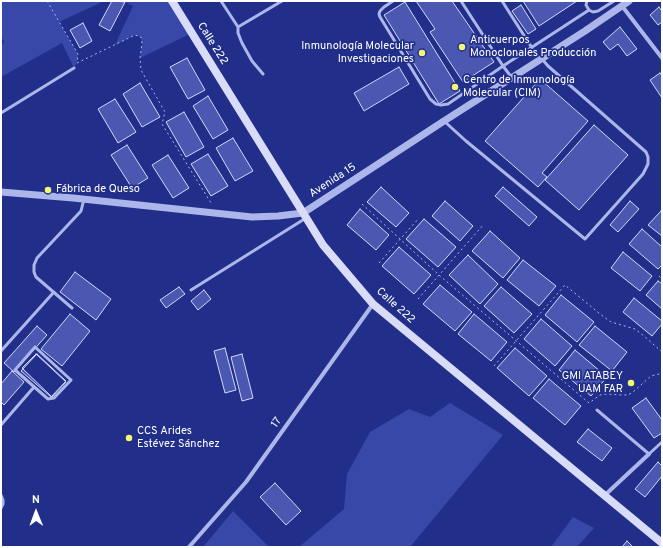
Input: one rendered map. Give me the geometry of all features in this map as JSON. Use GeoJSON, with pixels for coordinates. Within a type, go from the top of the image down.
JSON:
{"type":"FeatureCollection","features":[{"type":"Feature","properties":{"kind":"main road","name":"Calle 222"},"geometry":{"type":"LineString","coordinates":[[172,1],[304,216],[324,245],[373,304],[662,543]]}},
{"type":"Feature","properties":{"kind":"street","name":"Avenida 15"},"geometry":{"type":"LineString","coordinates":[[1,192],[84,199],[252,217],[304,216],[444,121],[542,59],[629,1]]}},
{"type":"Feature","properties":{"kind":"street"},"geometry":{"type":"LineString","coordinates":[[622,6],[662,58]]}},
{"type":"Feature","properties":{"kind":"street","name":"17"},"geometry":{"type":"LineString","coordinates":[[188,547],[246,482],[373,304]]}},
{"type":"Feature","properties":{"kind":"street"},"geometry":{"type":"LineString","coordinates":[[604,496],[649,454]]}},
{"type":"Feature","properties":{"kind":"lane"},"geometry":{"type":"LineString","coordinates":[[221,1],[238,27],[238,33],[242,43],[252,61],[263,74]]}},
{"type":"Feature","properties":{"kind":"lane"},"geometry":{"type":"LineString","coordinates":[[238,27],[282,1]]}},
{"type":"Feature","properties":{"kind":"lane"},"geometry":{"type":"LineString","coordinates":[[393,1],[380,11],[380,17],[430,99],[436,104],[441,105],[448,104],[589,10]]}},
{"type":"Feature","properties":{"kind":"lane"},"geometry":{"type":"LineString","coordinates":[[461,1],[512,78]]}},
{"type":"Feature","properties":{"kind":"lane"},"geometry":{"type":"LineString","coordinates":[[502,1],[532,48]]}},
{"type":"Feature","properties":{"kind":"lane"},"geometry":{"type":"LineString","coordinates":[[587,1],[586,5],[589,10],[593,12],[598,11],[614,1]]}},
{"type":"Feature","properties":{"kind":"lane"},"geometry":{"type":"LineString","coordinates":[[444,121],[466,142],[585,239],[642,174],[648,164],[648,157],[646,152],[548,66],[542,59]]}},
{"type":"Feature","properties":{"kind":"lane"},"geometry":{"type":"LineString","coordinates":[[1,113],[74,68]]}},
{"type":"Feature","properties":{"kind":"lane"},"geometry":{"type":"LineString","coordinates":[[72,308],[36,277],[34,265],[37,258],[81,211],[84,199]]}},
{"type":"Feature","properties":{"kind":"lane"},"geometry":{"type":"LineString","coordinates":[[191,290],[304,216]]}},
{"type":"Feature","properties":{"kind":"lane"},"geometry":{"type":"LineString","coordinates":[[1,351],[54,292]]}},
{"type":"Feature","properties":{"kind":"lane"},"geometry":{"type":"LineString","coordinates":[[35,347],[71,380],[54,398],[48,399],[34,387],[15,370],[35,347]]}},
{"type":"Feature","properties":{"kind":"lane"},"geometry":{"type":"LineString","coordinates":[[1,425],[34,387]]}},
{"type":"Feature","properties":{"kind":"lane"},"geometry":{"type":"LineString","coordinates":[[597,410],[649,454],[662,442]]}},
{"type":"Feature","properties":{"kind":"lane"},"geometry":{"type":"LineString","coordinates":[[1,495],[3,504],[1,508]]}},
{"type":"Feature","properties":{"kind":"path"},"geometry":{"type":"LineString","coordinates":[[47,1],[78,54],[77,63],[135,35],[141,37],[141,70],[165,112],[162,124],[211,204],[211,212]]}},
{"type":"Feature","properties":{"kind":"path"},"geometry":{"type":"LineString","coordinates":[[362,204],[440,275],[589,403],[600,395],[628,395],[651,376],[662,374]]}},
{"type":"Feature","properties":{"kind":"path"},"geometry":{"type":"LineString","coordinates":[[379,263],[419,218]]}},
{"type":"Feature","properties":{"kind":"path"},"geometry":{"type":"LineString","coordinates":[[418,299],[484,224]]}},
{"type":"Feature","properties":{"kind":"path"},"geometry":{"type":"LineString","coordinates":[[659,276],[662,279]]}},
{"type":"Feature","properties":{"kind":"path"},"geometry":{"type":"LineString","coordinates":[[494,366],[566,285],[611,322],[635,329],[662,352]]}},
{"type":"Feature","properties":{"kind":"shaded area"},"geometry":{"type":"Polygon","coordinates":[[[1,1],[104,1],[59,22],[78,54],[77,63],[74,68],[62,43],[1,77],[1,45],[4,42],[1,36],[1,1]]]}},
{"type":"Feature","properties":{"kind":"shaded area"},"geometry":{"type":"Polygon","coordinates":[[[124,1],[172,1],[192,33],[140,58],[142,43],[141,37],[135,35],[115,45],[133,6],[124,1]]]}},
{"type":"Feature","properties":{"kind":"shaded area"},"geometry":{"type":"Polygon","coordinates":[[[450,403],[503,435],[410,547],[299,547],[344,509],[347,474],[370,432],[409,409],[430,417],[450,403]]]}},
{"type":"Feature","properties":{"kind":"shaded area"},"geometry":{"type":"Polygon","coordinates":[[[233,511],[269,547],[203,547],[233,511]]]}},
{"type":"Feature","properties":{"kind":"shaded area"},"geometry":{"type":"Polygon","coordinates":[[[573,517],[594,528],[577,547],[551,547],[573,517]]]}},
{"type":"Feature","properties":{"kind":"building"},"geometry":{"type":"Polygon","coordinates":[[[112,1],[125,2],[110,31],[99,25],[112,1]]]}},
{"type":"Feature","properties":{"kind":"building","name":"Anticuerpos Monoclonales Producción"},"geometry":{"type":"Polygon","coordinates":[[[416,1],[452,1],[494,62],[463,82],[430,32],[435,29],[416,1]]]}},
{"type":"Feature","properties":{"kind":"building"},"geometry":{"type":"Polygon","coordinates":[[[523,1],[577,1],[539,26],[523,1]]]}},
{"type":"Feature","properties":{"kind":"building","name":"Inmunología Molecular Investigaciones"},"geometry":{"type":"Polygon","coordinates":[[[405,2],[460,91],[439,104],[384,15],[405,2]]]}},
{"type":"Feature","properties":{"kind":"building"},"geometry":{"type":"Polygon","coordinates":[[[521,5],[536,29],[528,34],[512,11],[521,5]]]}},
{"type":"Feature","properties":{"kind":"building"},"geometry":{"type":"Polygon","coordinates":[[[659,7],[662,11],[662,22],[658,25],[650,15],[659,7]]]}},
{"type":"Feature","properties":{"kind":"building"},"geometry":{"type":"Polygon","coordinates":[[[83,23],[92,41],[80,48],[70,30],[83,23]]]}},
{"type":"Feature","properties":{"kind":"building"},"geometry":{"type":"Polygon","coordinates":[[[620,27],[637,49],[627,56],[618,44],[610,50],[603,42],[620,27]]]}},
{"type":"Feature","properties":{"kind":"building"},"geometry":{"type":"Polygon","coordinates":[[[187,58],[205,90],[188,99],[170,67],[187,58]]]}},
{"type":"Feature","properties":{"kind":"building"},"geometry":{"type":"Polygon","coordinates":[[[399,67],[409,84],[364,111],[354,93],[399,67]]]}},
{"type":"Feature","properties":{"kind":"building"},"geometry":{"type":"Polygon","coordinates":[[[660,73],[662,76],[662,98],[650,80],[660,73]]]}},
{"type":"Feature","properties":{"kind":"building"},"geometry":{"type":"Polygon","coordinates":[[[540,79],[588,121],[542,173],[547,177],[538,187],[485,141],[540,79]]]}},
{"type":"Feature","properties":{"kind":"building"},"geometry":{"type":"Polygon","coordinates":[[[140,83],[160,117],[142,127],[123,94],[140,83]]]}},
{"type":"Feature","properties":{"kind":"building"},"geometry":{"type":"Polygon","coordinates":[[[208,96],[228,130],[213,139],[193,106],[208,96]]]}},
{"type":"Feature","properties":{"kind":"building"},"geometry":{"type":"Polygon","coordinates":[[[115,99],[136,132],[118,143],[98,109],[115,99]]]}},
{"type":"Feature","properties":{"kind":"building"},"geometry":{"type":"Polygon","coordinates":[[[184,112],[204,147],[186,157],[166,122],[184,112]]]}},
{"type":"Feature","properties":{"kind":"building"},"geometry":{"type":"Polygon","coordinates":[[[594,125],[628,155],[579,210],[545,180],[594,125]]]}},
{"type":"Feature","properties":{"kind":"building"},"geometry":{"type":"Polygon","coordinates":[[[233,138],[253,171],[235,181],[216,148],[233,138]]]}},
{"type":"Feature","properties":{"kind":"building"},"geometry":{"type":"Polygon","coordinates":[[[127,145],[148,178],[132,188],[111,155],[127,145]]]}},
{"type":"Feature","properties":{"kind":"building"},"geometry":{"type":"Polygon","coordinates":[[[208,154],[228,186],[211,196],[191,164],[208,154]]]}},
{"type":"Feature","properties":{"kind":"building"},"geometry":{"type":"Polygon","coordinates":[[[168,155],[189,188],[173,198],[152,165],[168,155]]]}},
{"type":"Feature","properties":{"kind":"building"},"geometry":{"type":"Polygon","coordinates":[[[381,187],[409,213],[396,227],[367,202],[381,187]]]}},
{"type":"Feature","properties":{"kind":"building"},"geometry":{"type":"Polygon","coordinates":[[[503,187],[537,217],[529,226],[495,196],[503,187]]]}},
{"type":"Feature","properties":{"kind":"building"},"geometry":{"type":"Polygon","coordinates":[[[445,201],[473,226],[460,241],[432,216],[445,201]]]}},
{"type":"Feature","properties":{"kind":"building"},"geometry":{"type":"Polygon","coordinates":[[[630,201],[639,209],[618,232],[610,225],[630,201]]]}},
{"type":"Feature","properties":{"kind":"building"},"geometry":{"type":"Polygon","coordinates":[[[360,209],[389,235],[376,250],[347,225],[360,209]]]}},
{"type":"Feature","properties":{"kind":"building"},"geometry":{"type":"Polygon","coordinates":[[[661,211],[662,212],[662,236],[648,225],[661,211]]]}},
{"type":"Feature","properties":{"kind":"building"},"geometry":{"type":"Polygon","coordinates":[[[424,219],[456,247],[438,267],[406,239],[424,219]]]}},
{"type":"Feature","properties":{"kind":"building"},"geometry":{"type":"Polygon","coordinates":[[[642,229],[662,247],[662,265],[658,269],[629,244],[642,229]]]}},
{"type":"Feature","properties":{"kind":"building"},"geometry":{"type":"Polygon","coordinates":[[[490,231],[520,258],[503,278],[472,251],[490,231]]]}},
{"type":"Feature","properties":{"kind":"building"},"geometry":{"type":"Polygon","coordinates":[[[399,247],[431,275],[414,294],[382,266],[399,247]]]}},
{"type":"Feature","properties":{"kind":"building"},"geometry":{"type":"Polygon","coordinates":[[[623,252],[652,276],[640,291],[611,268],[623,252]]]}},
{"type":"Feature","properties":{"kind":"building"},"geometry":{"type":"Polygon","coordinates":[[[468,255],[498,284],[480,304],[449,275],[468,255]]]}},
{"type":"Feature","properties":{"kind":"building"},"geometry":{"type":"Polygon","coordinates":[[[523,260],[556,286],[539,306],[507,280],[523,260]]]}},
{"type":"Feature","properties":{"kind":"building"},"geometry":{"type":"Polygon","coordinates":[[[75,272],[111,299],[96,320],[60,292],[75,272]]]}},
{"type":"Feature","properties":{"kind":"building"},"geometry":{"type":"Polygon","coordinates":[[[658,281],[662,284],[662,309],[646,295],[658,281]]]}},
{"type":"Feature","properties":{"kind":"building"},"geometry":{"type":"Polygon","coordinates":[[[440,285],[472,312],[455,331],[423,304],[440,285]]]}},
{"type":"Feature","properties":{"kind":"building"},"geometry":{"type":"Polygon","coordinates":[[[179,287],[185,294],[166,308],[160,300],[179,287]]]}},
{"type":"Feature","properties":{"kind":"building"},"geometry":{"type":"Polygon","coordinates":[[[501,287],[532,314],[514,333],[484,306],[501,287]]]}},
{"type":"Feature","properties":{"kind":"building"},"geometry":{"type":"Polygon","coordinates":[[[204,290],[211,299],[198,310],[191,301],[204,290]]]}},
{"type":"Feature","properties":{"kind":"building"},"geometry":{"type":"Polygon","coordinates":[[[561,295],[594,322],[577,342],[545,315],[561,295]]]}},
{"type":"Feature","properties":{"kind":"building"},"geometry":{"type":"Polygon","coordinates":[[[634,298],[662,321],[662,324],[652,336],[623,312],[634,298]]]}},
{"type":"Feature","properties":{"kind":"building"},"geometry":{"type":"Polygon","coordinates":[[[70,314],[90,331],[62,366],[41,349],[70,314]]]}},
{"type":"Feature","properties":{"kind":"building"},"geometry":{"type":"Polygon","coordinates":[[[474,314],[507,342],[491,361],[458,334],[474,314]]]}},
{"type":"Feature","properties":{"kind":"building"},"geometry":{"type":"Polygon","coordinates":[[[541,319],[572,346],[555,366],[524,339],[541,319]]]}},
{"type":"Feature","properties":{"kind":"building"},"geometry":{"type":"Polygon","coordinates":[[[37,326],[47,335],[14,372],[4,363],[37,326]]]}},
{"type":"Feature","properties":{"kind":"building"},"geometry":{"type":"Polygon","coordinates":[[[595,326],[627,352],[612,371],[579,345],[595,326]]]}},
{"type":"Feature","properties":{"kind":"building"},"geometry":{"type":"Polygon","coordinates":[[[225,348],[236,390],[225,393],[214,351],[225,348]]]}},
{"type":"Feature","properties":{"kind":"building"},"geometry":{"type":"Polygon","coordinates":[[[515,348],[547,376],[529,396],[497,368],[515,348]]]}},
{"type":"Feature","properties":{"kind":"building"},"geometry":{"type":"Polygon","coordinates":[[[575,350],[607,377],[591,396],[559,370],[575,350]]]}},
{"type":"Feature","properties":{"kind":"building"},"geometry":{"type":"Polygon","coordinates":[[[36,354],[66,382],[52,397],[22,368],[36,354]]]}},
{"type":"Feature","properties":{"kind":"building"},"geometry":{"type":"Polygon","coordinates":[[[37,354],[66,381],[51,397],[21,371],[37,354]]]}},
{"type":"Feature","properties":{"kind":"building"},"geometry":{"type":"Polygon","coordinates":[[[242,354],[253,398],[242,401],[231,357],[242,354]]]}},
{"type":"Feature","properties":{"kind":"building"},"geometry":{"type":"Polygon","coordinates":[[[12,371],[24,382],[4,405],[1,402],[1,384],[12,371]]]}},
{"type":"Feature","properties":{"kind":"building"},"geometry":{"type":"Polygon","coordinates":[[[549,379],[581,406],[565,425],[533,398],[549,379]]]}},
{"type":"Feature","properties":{"kind":"building"},"geometry":{"type":"Polygon","coordinates":[[[646,398],[662,420],[662,433],[654,438],[632,408],[646,398]]]}},
{"type":"Feature","properties":{"kind":"building"},"geometry":{"type":"Polygon","coordinates":[[[588,429],[612,448],[602,461],[577,442],[588,429]]]}},
{"type":"Feature","properties":{"kind":"building"},"geometry":{"type":"Polygon","coordinates":[[[658,462],[662,466],[662,476],[645,497],[635,489],[658,462]]]}},
{"type":"Feature","properties":{"kind":"building"},"geometry":{"type":"Polygon","coordinates":[[[275,483],[301,511],[286,525],[260,497],[275,483]]]}},
{"type":"Feature","properties":{"kind":"building"},"geometry":{"type":"Polygon","coordinates":[[[627,541],[633,547],[622,547],[627,541]]]}},
{"type":"Feature","properties":{"kind":"place","name":"Anticuerpos Monoclonales Producción"},"geometry":{"type":"Point","coordinates":[462,47]}},
{"type":"Feature","properties":{"kind":"place","name":"Inmunología Molecular Investigaciones"},"geometry":{"type":"Point","coordinates":[422,53]}},
{"type":"Feature","properties":{"kind":"place","name":"Centro de Inmunología Molecular (CIM)"},"geometry":{"type":"Point","coordinates":[455,87]}},
{"type":"Feature","properties":{"kind":"place","name":"Fábrica de Queso"},"geometry":{"type":"Point","coordinates":[48,190]}},
{"type":"Feature","properties":{"kind":"place","name":"GMI ATABEY UAM FAR"},"geometry":{"type":"Point","coordinates":[631,383]}},
{"type":"Feature","properties":{"kind":"place","name":"CCS Arides Estévez Sánchez"},"geometry":{"type":"Point","coordinates":[129,438]}}]}
